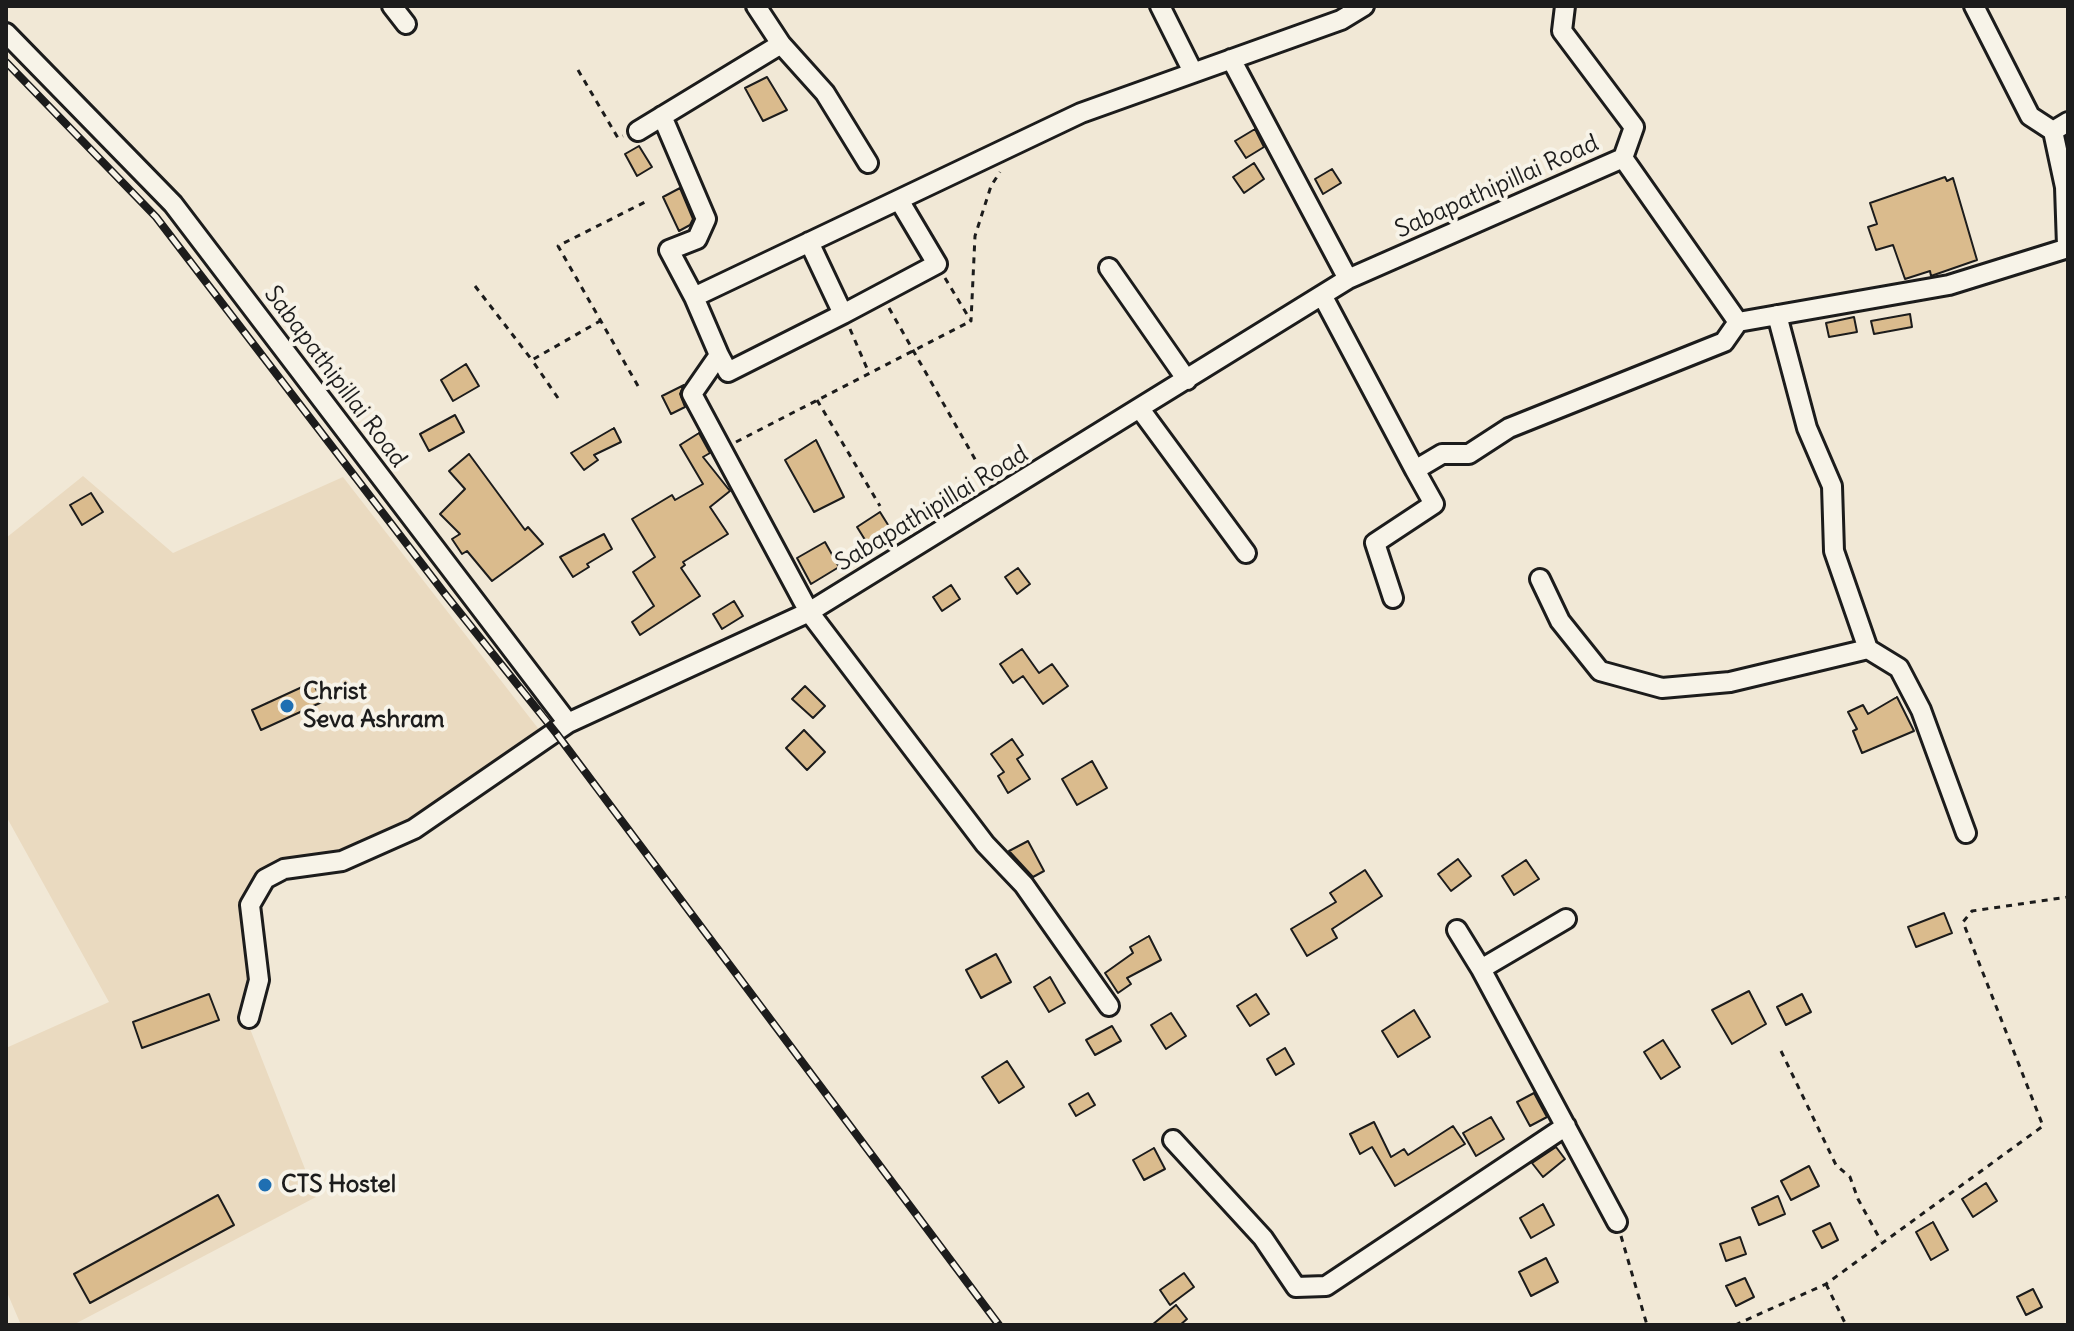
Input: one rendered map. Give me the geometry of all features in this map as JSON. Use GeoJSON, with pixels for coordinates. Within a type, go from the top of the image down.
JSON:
{"type":"FeatureCollection","features":[{"type":"Feature","properties":{"kind":"street"},"geometry":{"type":"LineString","coordinates":[[392,6],[406,24]]}},
{"type":"Feature","properties":{"kind":"street"},"geometry":{"type":"LineString","coordinates":[[756,6],[781,44],[825,93],[868,163]]}},
{"type":"Feature","properties":{"kind":"street"},"geometry":{"type":"LineString","coordinates":[[1160,6],[1193,72]]}},
{"type":"Feature","properties":{"kind":"street"},"geometry":{"type":"LineString","coordinates":[[694,297],[1081,113],[1341,20],[1364,6]]}},
{"type":"Feature","properties":{"kind":"street"},"geometry":{"type":"LineString","coordinates":[[1565,6],[1562,31],[1634,127],[1623,158]]}},
{"type":"Feature","properties":{"kind":"street"},"geometry":{"type":"LineString","coordinates":[[1415,470],[1442,454],[1469,454],[1509,428],[1724,342],[1738,322],[1949,285],[2067,247],[2060,126],[2030,116],[1974,6]]}},
{"type":"Feature","properties":{"kind":"street","name":"Sabapathipillai Road"},"geometry":{"type":"LineString","coordinates":[[6,33],[173,204],[568,723],[809,612],[1348,279],[1623,158],[1738,322]]}},
{"type":"Feature","properties":{"kind":"street"},"geometry":{"type":"LineString","coordinates":[[638,131],[781,44]]}},
{"type":"Feature","properties":{"kind":"street"},"geometry":{"type":"LineString","coordinates":[[1231,59],[1348,279]]}},
{"type":"Feature","properties":{"kind":"street"},"geometry":{"type":"LineString","coordinates":[[662,116],[706,219],[697,239],[669,250],[728,372],[937,264],[899,200]]}},
{"type":"Feature","properties":{"kind":"street"},"geometry":{"type":"LineString","coordinates":[[809,242],[843,314]]}},
{"type":"Feature","properties":{"kind":"street"},"geometry":{"type":"LineString","coordinates":[[1109,268],[1187,380]]}},
{"type":"Feature","properties":{"kind":"street"},"geometry":{"type":"LineString","coordinates":[[1322,295],[1434,504],[1375,543],[1393,598]]}},
{"type":"Feature","properties":{"kind":"street"},"geometry":{"type":"LineString","coordinates":[[1777,315],[1807,428],[1832,486],[1834,551],[1868,649],[1899,668],[1921,710],[1966,833]]}},
{"type":"Feature","properties":{"kind":"street"},"geometry":{"type":"LineString","coordinates":[[719,355],[692,394],[809,612],[985,844],[1024,885],[1109,1006]]}},
{"type":"Feature","properties":{"kind":"street"},"geometry":{"type":"LineString","coordinates":[[1140,409],[1246,553]]}},
{"type":"Feature","properties":{"kind":"street"},"geometry":{"type":"LineString","coordinates":[[1540,579],[1560,621],[1600,671],[1662,688],[1730,682],[1868,649]]}},
{"type":"Feature","properties":{"kind":"street"},"geometry":{"type":"LineString","coordinates":[[249,1018],[259,980],[250,905],[265,879],[284,869],[342,861],[414,829],[568,723]]}},
{"type":"Feature","properties":{"kind":"street"},"geometry":{"type":"LineString","coordinates":[[1481,969],[1566,919]]}},
{"type":"Feature","properties":{"kind":"street"},"geometry":{"type":"LineString","coordinates":[[1457,930],[1617,1222]]}},
{"type":"Feature","properties":{"kind":"street"},"geometry":{"type":"LineString","coordinates":[[1173,1140],[1263,1238],[1296,1287],[1326,1286],[1566,1126]]}},
{"type":"Feature","properties":{"kind":"path"},"geometry":{"type":"LineString","coordinates":[[578,70],[618,138],[638,131]]}},
{"type":"Feature","properties":{"kind":"path"},"geometry":{"type":"LineString","coordinates":[[971,321],[975,236],[991,186],[1024,140]]}},
{"type":"Feature","properties":{"kind":"path"},"geometry":{"type":"LineString","coordinates":[[638,386],[558,246],[645,202]]}},
{"type":"Feature","properties":{"kind":"path"},"geometry":{"type":"LineString","coordinates":[[937,264],[971,321]]}},
{"type":"Feature","properties":{"kind":"path"},"geometry":{"type":"LineString","coordinates":[[475,286],[558,398]]}},
{"type":"Feature","properties":{"kind":"path"},"geometry":{"type":"LineString","coordinates":[[882,294],[997,498]]}},
{"type":"Feature","properties":{"kind":"path"},"geometry":{"type":"LineString","coordinates":[[843,314],[869,373]]}},
{"type":"Feature","properties":{"kind":"path"},"geometry":{"type":"LineString","coordinates":[[532,360],[600,321]]}},
{"type":"Feature","properties":{"kind":"path"},"geometry":{"type":"LineString","coordinates":[[722,449],[971,321]]}},
{"type":"Feature","properties":{"kind":"path"},"geometry":{"type":"LineString","coordinates":[[817,400],[880,506]]}},
{"type":"Feature","properties":{"kind":"path"},"geometry":{"type":"LineString","coordinates":[[1735,1325],[1826,1284],[2043,1126],[1963,922],[1972,911],[2068,897]]}},
{"type":"Feature","properties":{"kind":"path"},"geometry":{"type":"LineString","coordinates":[[1781,1051],[1836,1165],[1850,1177],[1881,1241]]}},
{"type":"Feature","properties":{"kind":"path"},"geometry":{"type":"LineString","coordinates":[[1617,1222],[1647,1325]]}},
{"type":"Feature","properties":{"kind":"path"},"geometry":{"type":"LineString","coordinates":[[1826,1284],[1846,1325]]}},
{"type":"Feature","properties":{"kind":"shaded area"},"geometry":{"type":"Polygon","coordinates":[[[83,476],[173,553],[343,477],[544,736],[412,826],[341,858],[283,865],[245,904],[255,980],[245,1016],[316,1197],[73,1325],[21,1325],[6,1290],[6,1048],[109,1002],[6,816],[6,538],[83,476]]]}},
{"type":"Feature","properties":{"kind":"building"},"geometry":{"type":"Polygon","coordinates":[[[767,77],[787,110],[763,121],[745,88],[767,77]]]}},
{"type":"Feature","properties":{"kind":"building"},"geometry":{"type":"Polygon","coordinates":[[[1255,129],[1264,147],[1246,158],[1235,141],[1255,129]]]}},
{"type":"Feature","properties":{"kind":"building"},"geometry":{"type":"Polygon","coordinates":[[[639,146],[652,167],[637,176],[625,154],[639,146]]]}},
{"type":"Feature","properties":{"kind":"building"},"geometry":{"type":"Polygon","coordinates":[[[1254,163],[1264,179],[1244,193],[1233,177],[1254,163]]]}},
{"type":"Feature","properties":{"kind":"building"},"geometry":{"type":"Polygon","coordinates":[[[1332,169],[1341,183],[1323,194],[1315,179],[1332,169]]]}},
{"type":"Feature","properties":{"kind":"building"},"geometry":{"type":"Polygon","coordinates":[[[1945,177],[1947,181],[1953,178],[1977,260],[1931,276],[1930,271],[1905,279],[1893,245],[1876,250],[1868,227],[1877,224],[1870,203],[1945,177]]]}},
{"type":"Feature","properties":{"kind":"building"},"geometry":{"type":"Polygon","coordinates":[[[680,188],[693,219],[690,225],[679,231],[663,197],[680,188]]]}},
{"type":"Feature","properties":{"kind":"building"},"geometry":{"type":"Polygon","coordinates":[[[1910,314],[1912,327],[1874,334],[1871,321],[1910,314]]]}},
{"type":"Feature","properties":{"kind":"building"},"geometry":{"type":"Polygon","coordinates":[[[1854,317],[1857,332],[1829,337],[1826,323],[1854,317]]]}},
{"type":"Feature","properties":{"kind":"building"},"geometry":{"type":"Polygon","coordinates":[[[466,364],[479,386],[453,401],[441,380],[466,364]]]}},
{"type":"Feature","properties":{"kind":"building"},"geometry":{"type":"Polygon","coordinates":[[[684,385],[680,394],[685,407],[671,414],[662,396],[684,385]]]}},
{"type":"Feature","properties":{"kind":"building"},"geometry":{"type":"Polygon","coordinates":[[[455,415],[464,432],[429,451],[420,434],[455,415]]]}},
{"type":"Feature","properties":{"kind":"building"},"geometry":{"type":"Polygon","coordinates":[[[614,428],[621,442],[594,455],[598,460],[584,470],[571,453],[614,428]]]}},
{"type":"Feature","properties":{"kind":"building"},"geometry":{"type":"Polygon","coordinates":[[[699,433],[710,453],[703,457],[730,491],[710,507],[728,534],[683,562],[685,565],[681,568],[700,596],[640,635],[632,622],[654,606],[633,572],[655,557],[632,519],[672,495],[675,500],[703,484],[680,445],[699,433]]]}},
{"type":"Feature","properties":{"kind":"building"},"geometry":{"type":"Polygon","coordinates":[[[816,440],[844,497],[814,512],[785,460],[816,440]]]}},
{"type":"Feature","properties":{"kind":"building"},"geometry":{"type":"Polygon","coordinates":[[[469,454],[525,530],[528,527],[543,544],[492,581],[467,551],[462,554],[452,539],[460,534],[440,514],[465,489],[449,471],[469,454]]]}},
{"type":"Feature","properties":{"kind":"building"},"geometry":{"type":"Polygon","coordinates":[[[91,493],[103,512],[82,525],[70,505],[91,493]]]}},
{"type":"Feature","properties":{"kind":"building"},"geometry":{"type":"Polygon","coordinates":[[[880,512],[890,528],[867,543],[857,527],[880,512]]]}},
{"type":"Feature","properties":{"kind":"building"},"geometry":{"type":"Polygon","coordinates":[[[604,534],[612,549],[573,577],[560,557],[604,534]]]}},
{"type":"Feature","properties":{"kind":"building"},"geometry":{"type":"Polygon","coordinates":[[[825,542],[839,567],[811,584],[797,558],[825,542]]]}},
{"type":"Feature","properties":{"kind":"building"},"geometry":{"type":"Polygon","coordinates":[[[1018,568],[1030,584],[1017,594],[1005,577],[1018,568]]]}},
{"type":"Feature","properties":{"kind":"building"},"geometry":{"type":"Polygon","coordinates":[[[951,585],[960,599],[942,611],[933,597],[951,585]]]}},
{"type":"Feature","properties":{"kind":"building"},"geometry":{"type":"Polygon","coordinates":[[[734,601],[743,616],[722,629],[713,614],[734,601]]]}},
{"type":"Feature","properties":{"kind":"building"},"geometry":{"type":"Polygon","coordinates":[[[1022,649],[1039,673],[1052,664],[1068,686],[1043,704],[1023,676],[1013,683],[1000,664],[1022,649]]]}},
{"type":"Feature","properties":{"kind":"building","name":"Christ Seva Ashram"},"geometry":{"type":"Polygon","coordinates":[[[313,682],[322,702],[261,730],[252,710],[313,682]]]}},
{"type":"Feature","properties":{"kind":"building"},"geometry":{"type":"Polygon","coordinates":[[[805,686],[825,706],[813,718],[792,699],[805,686]]]}},
{"type":"Feature","properties":{"kind":"building"},"geometry":{"type":"Polygon","coordinates":[[[1897,697],[1914,731],[1862,753],[1853,731],[1857,729],[1848,712],[1863,705],[1868,714],[1897,697]]]}},
{"type":"Feature","properties":{"kind":"building"},"geometry":{"type":"Polygon","coordinates":[[[804,730],[825,752],[807,770],[786,748],[804,730]]]}},
{"type":"Feature","properties":{"kind":"building"},"geometry":{"type":"Polygon","coordinates":[[[1012,739],[1023,755],[1017,759],[1030,779],[1008,793],[998,776],[1004,772],[991,754],[1012,739]]]}},
{"type":"Feature","properties":{"kind":"building"},"geometry":{"type":"Polygon","coordinates":[[[1092,761],[1107,788],[1077,805],[1062,779],[1092,761]]]}},
{"type":"Feature","properties":{"kind":"building"},"geometry":{"type":"Polygon","coordinates":[[[1028,841],[1044,871],[1033,877],[1009,851],[1028,841]]]}},
{"type":"Feature","properties":{"kind":"building"},"geometry":{"type":"Polygon","coordinates":[[[1458,859],[1471,876],[1451,891],[1438,874],[1458,859]]]}},
{"type":"Feature","properties":{"kind":"building"},"geometry":{"type":"Polygon","coordinates":[[[1526,860],[1539,879],[1514,895],[1502,876],[1526,860]]]}},
{"type":"Feature","properties":{"kind":"building"},"geometry":{"type":"Polygon","coordinates":[[[1365,870],[1382,896],[1332,929],[1337,938],[1307,956],[1291,929],[1336,902],[1330,893],[1365,870]]]}},
{"type":"Feature","properties":{"kind":"building"},"geometry":{"type":"Polygon","coordinates":[[[1944,913],[1952,933],[1916,947],[1908,927],[1944,913]]]}},
{"type":"Feature","properties":{"kind":"building"},"geometry":{"type":"Polygon","coordinates":[[[1149,936],[1161,960],[1127,978],[1131,984],[1118,993],[1105,973],[1133,953],[1130,947],[1149,936]]]}},
{"type":"Feature","properties":{"kind":"building"},"geometry":{"type":"Polygon","coordinates":[[[996,954],[1011,982],[981,998],[966,970],[996,954]]]}},
{"type":"Feature","properties":{"kind":"building"},"geometry":{"type":"Polygon","coordinates":[[[1050,977],[1065,1003],[1049,1012],[1034,987],[1050,977]]]}},
{"type":"Feature","properties":{"kind":"building"},"geometry":{"type":"Polygon","coordinates":[[[1749,991],[1766,1024],[1732,1044],[1712,1010],[1749,991]]]}},
{"type":"Feature","properties":{"kind":"building"},"geometry":{"type":"Polygon","coordinates":[[[209,994],[219,1020],[142,1048],[133,1022],[209,994]]]}},
{"type":"Feature","properties":{"kind":"building"},"geometry":{"type":"Polygon","coordinates":[[[1256,994],[1269,1014],[1250,1026],[1237,1006],[1256,994]]]}},
{"type":"Feature","properties":{"kind":"building"},"geometry":{"type":"Polygon","coordinates":[[[1802,994],[1811,1012],[1786,1025],[1777,1007],[1802,994]]]}},
{"type":"Feature","properties":{"kind":"building"},"geometry":{"type":"Polygon","coordinates":[[[1414,1010],[1430,1037],[1398,1057],[1382,1031],[1414,1010]]]}},
{"type":"Feature","properties":{"kind":"building"},"geometry":{"type":"Polygon","coordinates":[[[1171,1013],[1186,1036],[1166,1049],[1151,1025],[1171,1013]]]}},
{"type":"Feature","properties":{"kind":"building"},"geometry":{"type":"Polygon","coordinates":[[[1112,1026],[1121,1041],[1095,1055],[1086,1040],[1112,1026]]]}},
{"type":"Feature","properties":{"kind":"building"},"geometry":{"type":"Polygon","coordinates":[[[1663,1040],[1680,1067],[1661,1079],[1644,1052],[1663,1040]]]}},
{"type":"Feature","properties":{"kind":"building"},"geometry":{"type":"Polygon","coordinates":[[[1285,1048],[1294,1064],[1276,1075],[1267,1059],[1285,1048]]]}},
{"type":"Feature","properties":{"kind":"building"},"geometry":{"type":"Polygon","coordinates":[[[1007,1061],[1024,1087],[999,1103],[982,1077],[1007,1061]]]}},
{"type":"Feature","properties":{"kind":"building"},"geometry":{"type":"Polygon","coordinates":[[[1088,1093],[1095,1105],[1076,1116],[1069,1104],[1088,1093]]]}},
{"type":"Feature","properties":{"kind":"building"},"geometry":{"type":"Polygon","coordinates":[[[1534,1093],[1547,1117],[1530,1126],[1517,1102],[1534,1093]]]}},
{"type":"Feature","properties":{"kind":"building"},"geometry":{"type":"Polygon","coordinates":[[[1491,1117],[1504,1139],[1476,1156],[1463,1133],[1491,1117]]]}},
{"type":"Feature","properties":{"kind":"building"},"geometry":{"type":"Polygon","coordinates":[[[1374,1122],[1391,1157],[1404,1149],[1408,1155],[1453,1126],[1465,1144],[1395,1186],[1372,1147],[1360,1154],[1350,1134],[1374,1122]]]}},
{"type":"Feature","properties":{"kind":"building"},"geometry":{"type":"Polygon","coordinates":[[[1556,1147],[1565,1159],[1543,1177],[1532,1163],[1556,1147]]]}},
{"type":"Feature","properties":{"kind":"building"},"geometry":{"type":"Polygon","coordinates":[[[1154,1148],[1165,1169],[1144,1180],[1133,1160],[1154,1148]]]}},
{"type":"Feature","properties":{"kind":"building"},"geometry":{"type":"Polygon","coordinates":[[[1809,1166],[1819,1186],[1791,1200],[1781,1181],[1809,1166]]]}},
{"type":"Feature","properties":{"kind":"building"},"geometry":{"type":"Polygon","coordinates":[[[1986,1183],[1997,1201],[1973,1217],[1962,1199],[1986,1183]]]}},
{"type":"Feature","properties":{"kind":"building"},"geometry":{"type":"Polygon","coordinates":[[[218,1195],[234,1225],[90,1303],[74,1274],[218,1195]]]}},
{"type":"Feature","properties":{"kind":"building"},"geometry":{"type":"Polygon","coordinates":[[[1778,1196],[1785,1214],[1759,1225],[1752,1208],[1778,1196]]]}},
{"type":"Feature","properties":{"kind":"building"},"geometry":{"type":"Polygon","coordinates":[[[1543,1204],[1554,1225],[1531,1238],[1520,1218],[1543,1204]]]}},
{"type":"Feature","properties":{"kind":"building"},"geometry":{"type":"Polygon","coordinates":[[[1933,1222],[1948,1250],[1931,1260],[1916,1232],[1933,1222]]]}},
{"type":"Feature","properties":{"kind":"building"},"geometry":{"type":"Polygon","coordinates":[[[1830,1223],[1838,1240],[1822,1248],[1813,1231],[1830,1223]]]}},
{"type":"Feature","properties":{"kind":"building"},"geometry":{"type":"Polygon","coordinates":[[[1740,1237],[1746,1254],[1726,1261],[1720,1244],[1740,1237]]]}},
{"type":"Feature","properties":{"kind":"building"},"geometry":{"type":"Polygon","coordinates":[[[1546,1258],[1558,1282],[1531,1296],[1519,1272],[1546,1258]]]}},
{"type":"Feature","properties":{"kind":"building"},"geometry":{"type":"Polygon","coordinates":[[[1184,1273],[1194,1287],[1170,1305],[1160,1290],[1184,1273]]]}},
{"type":"Feature","properties":{"kind":"building"},"geometry":{"type":"Polygon","coordinates":[[[1745,1278],[1754,1297],[1736,1306],[1726,1286],[1745,1278]]]}},
{"type":"Feature","properties":{"kind":"building"},"geometry":{"type":"Polygon","coordinates":[[[2033,1289],[2042,1307],[2026,1315],[2017,1297],[2033,1289]]]}},
{"type":"Feature","properties":{"kind":"building"},"geometry":{"type":"Polygon","coordinates":[[[1176,1305],[1187,1319],[1180,1325],[1152,1325],[1176,1305]]]}},
{"type":"Feature","properties":{"kind":"railway"},"geometry":{"type":"LineString","coordinates":[[6,62],[156,217],[445,594],[556,733],[999,1325]]}},
{"type":"Feature","properties":{"kind":"place","name":"Christ Seva Ashram"},"geometry":{"type":"Point","coordinates":[287,706]}},
{"type":"Feature","properties":{"kind":"place","name":"CTS Hostel"},"geometry":{"type":"Point","coordinates":[265,1185]}}]}
